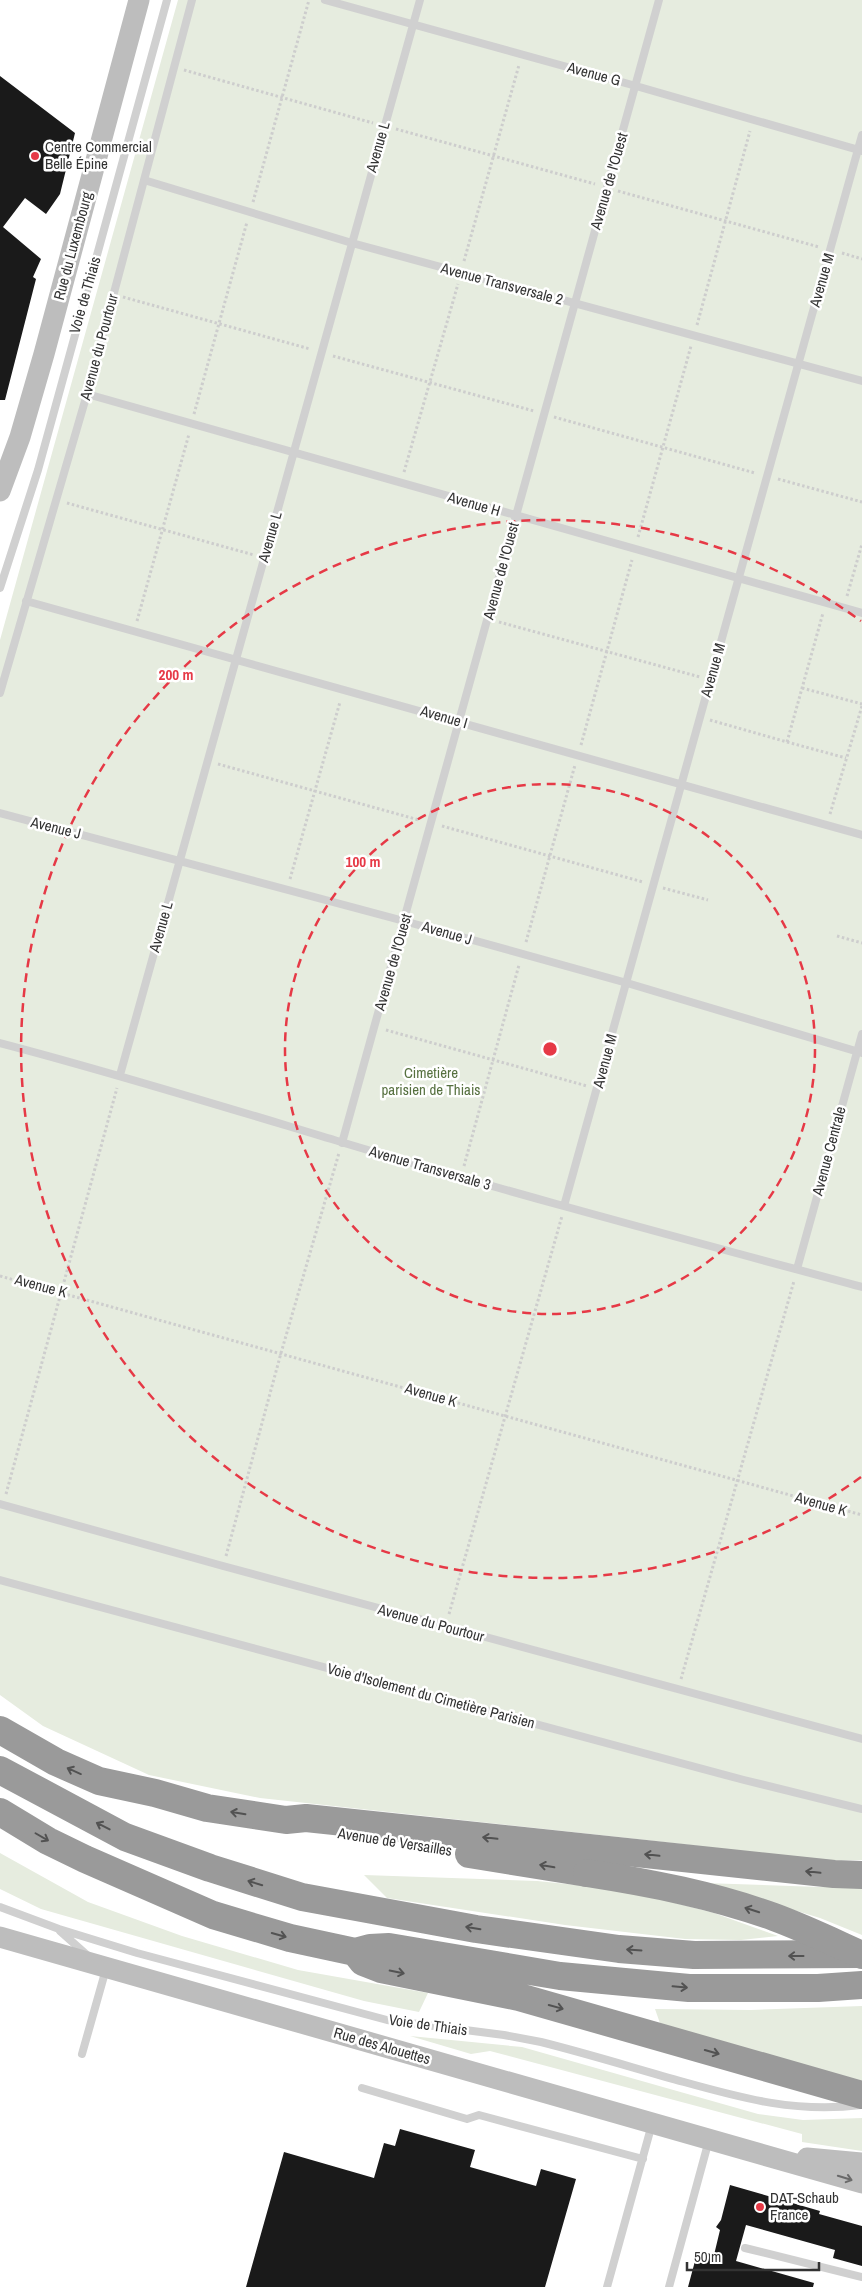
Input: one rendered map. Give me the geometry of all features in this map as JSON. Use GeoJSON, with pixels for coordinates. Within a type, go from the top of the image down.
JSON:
{"type":"FeatureCollection","features":[{"type":"Feature","properties":{"kind":"highway"},"geometry":{"type":"LineString","coordinates":[[0,1730],[56,1762],[99,1781],[155,1793],[207,1808],[286,1820],[306,1818],[794,1870],[862,1875]]}},
{"type":"Feature","properties":{"kind":"highway"},"geometry":{"type":"LineString","coordinates":[[5,1773],[125,1837],[210,1868],[302,1897],[468,1927],[619,1949],[702,1955],[862,1955]]}},
{"type":"Feature","properties":{"kind":"highway"},"geometry":{"type":"LineString","coordinates":[[0,1812],[48,1841],[85,1859],[213,1915],[290,1938],[355,1952],[370,1948],[389,1947],[560,1976],[689,1988],[818,1988],[862,1985]]}},
{"type":"Feature","properties":{"kind":"highway","name":"Avenue de Versailles"},"geometry":{"type":"LineString","coordinates":[[286,1820],[304,1828],[506,1859],[658,1885],[746,1908],[802,1929],[862,1955]]}},
{"type":"Feature","properties":{"kind":"highway"},"geometry":{"type":"LineString","coordinates":[[355,1952],[363,1962],[380,1969],[519,1997],[862,2095]]}},
{"type":"Feature","properties":{"kind":"main road","name":"Rue du Luxembourg"},"geometry":{"type":"LineString","coordinates":[[0,491],[20,437],[44,354],[139,0]]}},
{"type":"Feature","properties":{"kind":"main road","name":"Rue des Alouettes"},"geometry":{"type":"LineString","coordinates":[[0,1937],[103,1968],[765,2154]]}},
{"type":"Feature","properties":{"kind":"main road"},"geometry":{"type":"LineString","coordinates":[[765,2154],[862,2163]]}},
{"type":"Feature","properties":{"kind":"main road"},"geometry":{"type":"LineString","coordinates":[[765,2154],[862,2183]]}},
{"type":"Feature","properties":{"kind":"lane","name":"Voie de Thiais"},"geometry":{"type":"LineString","coordinates":[[0,588],[38,470],[167,0]]}},
{"type":"Feature","properties":{"kind":"lane","name":"Avenue du Pourtour"},"geometry":{"type":"LineString","coordinates":[[0,693],[87,394],[192,0]]}},
{"type":"Feature","properties":{"kind":"lane","name":"Avenue G"},"geometry":{"type":"LineString","coordinates":[[325,0],[636,86],[860,151]]}},
{"type":"Feature","properties":{"kind":"lane","name":"Avenue L"},"geometry":{"type":"LineString","coordinates":[[120,1075],[420,0]]}},
{"type":"Feature","properties":{"kind":"lane","name":"Avenue de l'Ouest"},"geometry":{"type":"LineString","coordinates":[[342,1143],[659,0]]}},
{"type":"Feature","properties":{"kind":"lane","name":"Avenue M"},"geometry":{"type":"LineString","coordinates":[[564,1206],[798,364],[860,151],[862,134]]}},
{"type":"Feature","properties":{"kind":"lane","name":"Avenue Transversale 2"},"geometry":{"type":"LineString","coordinates":[[144,180],[352,243],[862,381]]}},
{"type":"Feature","properties":{"kind":"lane","name":"Avenue H"},"geometry":{"type":"LineString","coordinates":[[87,394],[862,613]]}},
{"type":"Feature","properties":{"kind":"lane","name":"Avenue I"},"geometry":{"type":"LineString","coordinates":[[26,601],[682,783],[862,835]]}},
{"type":"Feature","properties":{"kind":"lane","name":"Avenue J"},"geometry":{"type":"LineString","coordinates":[[0,813],[404,921],[626,983],[860,1052]]}},
{"type":"Feature","properties":{"kind":"lane","name":"Avenue Centrale"},"geometry":{"type":"LineString","coordinates":[[797,1269],[860,1052],[862,1034]]}},
{"type":"Feature","properties":{"kind":"lane","name":"Avenue Transversale 3"},"geometry":{"type":"LineString","coordinates":[[0,1042],[120,1075],[342,1143],[862,1287]]}},
{"type":"Feature","properties":{"kind":"lane","name":"Avenue du Pourtour"},"geometry":{"type":"LineString","coordinates":[[2,1504],[446,1627],[862,1739]]}},
{"type":"Feature","properties":{"kind":"lane","name":"Voie d'Isolement du Cimetière Parisien"},"geometry":{"type":"LineString","coordinates":[[0,1580],[734,1778],[862,1809]]}},
{"type":"Feature","properties":{"kind":"lane","name":"Voie de Thiais"},"geometry":{"type":"LineString","coordinates":[[0,1907],[59,1929],[225,1978],[386,2020],[504,2035],[541,2042],[760,2102],[830,2109],[862,2105]]}},
{"type":"Feature","properties":{"kind":"lane"},"geometry":{"type":"LineString","coordinates":[[59,1929],[103,1968],[82,2054]]}},
{"type":"Feature","properties":{"kind":"lane"},"geometry":{"type":"LineString","coordinates":[[362,2088],[467,2119],[479,2115],[643,2160]]}},
{"type":"Feature","properties":{"kind":"lane"},"geometry":{"type":"LineString","coordinates":[[607,2287],[653,2122]]}},
{"type":"Feature","properties":{"kind":"lane"},"geometry":{"type":"LineString","coordinates":[[669,2287],[709,2138]]}},
{"type":"Feature","properties":{"kind":"lane"},"geometry":{"type":"LineString","coordinates":[[745,2248],[862,2277]]}},
{"type":"Feature","properties":{"kind":"path"},"geometry":{"type":"LineString","coordinates":[[134,631],[309,0]]}},
{"type":"Feature","properties":{"kind":"path"},"geometry":{"type":"LineString","coordinates":[[174,67],[862,259]]}},
{"type":"Feature","properties":{"kind":"path"},"geometry":{"type":"LineString","coordinates":[[461,1176],[754,120]]}},
{"type":"Feature","properties":{"kind":"path"},"geometry":{"type":"LineString","coordinates":[[113,295],[862,502]]}},
{"type":"Feature","properties":{"kind":"path"},"geometry":{"type":"LineString","coordinates":[[56,500],[264,557]]}},
{"type":"Feature","properties":{"kind":"path"},"geometry":{"type":"LineString","coordinates":[[844,608],[862,544]]}},
{"type":"Feature","properties":{"kind":"path"},"geometry":{"type":"LineString","coordinates":[[787,742],[826,603]]}},
{"type":"Feature","properties":{"kind":"path"},"geometry":{"type":"LineString","coordinates":[[488,619],[710,680]]}},
{"type":"Feature","properties":{"kind":"path"},"geometry":{"type":"LineString","coordinates":[[802,688],[862,705],[827,825]]}},
{"type":"Feature","properties":{"kind":"path"},"geometry":{"type":"LineString","coordinates":[[287,889],[344,689]]}},
{"type":"Feature","properties":{"kind":"path"},"geometry":{"type":"LineString","coordinates":[[700,717],[846,758]]}},
{"type":"Feature","properties":{"kind":"path"},"geometry":{"type":"LineString","coordinates":[[208,761],[708,900]]}},
{"type":"Feature","properties":{"kind":"path"},"geometry":{"type":"LineString","coordinates":[[837,936],[862,943]]}},
{"type":"Feature","properties":{"kind":"path"},"geometry":{"type":"LineString","coordinates":[[374,1027],[597,1088]]}},
{"type":"Feature","properties":{"kind":"path"},"geometry":{"type":"LineString","coordinates":[[2,1504],[62,1292],[120,1075]]}},
{"type":"Feature","properties":{"kind":"path"},"geometry":{"type":"LineString","coordinates":[[223,1566],[281,1353],[342,1143]]}},
{"type":"Feature","properties":{"kind":"path"},"geometry":{"type":"LineString","coordinates":[[446,1627],[564,1206]]}},
{"type":"Feature","properties":{"kind":"path"},"geometry":{"type":"LineString","coordinates":[[678,1690],[797,1269]]}},
{"type":"Feature","properties":{"kind":"path","name":"Avenue K"},"geometry":{"type":"LineString","coordinates":[[0,1276],[862,1515]]}},
{"type":"Feature","properties":{"kind":"green space","name":"Cimetière parisien de Thiais"},"geometry":{"type":"Polygon","coordinates":[[[178,0],[862,0],[862,1860],[820,1861],[260,1798],[149,1775],[43,1726],[0,1695],[0,640],[178,0]]]}},
{"type":"Feature","properties":{"kind":"green space"},"geometry":{"type":"Polygon","coordinates":[[[0,1853],[88,1902],[182,1936],[298,1970],[428,1993],[419,2012],[364,2001],[41,1909],[0,1889],[0,1853]]]}},
{"type":"Feature","properties":{"kind":"green space"},"geometry":{"type":"Polygon","coordinates":[[[364,1875],[537,1881],[626,1890],[714,1913],[778,1936],[741,1940],[685,1939],[565,1925],[387,1898],[364,1875]]]}},
{"type":"Feature","properties":{"kind":"green space"},"geometry":{"type":"Polygon","coordinates":[[[704,1883],[820,1887],[862,1886],[862,1935],[820,1918],[704,1883]]]}},
{"type":"Feature","properties":{"kind":"green space"},"geometry":{"type":"Polygon","coordinates":[[[862,2006],[862,2084],[662,2029],[655,2009],[751,2010],[862,2006]]]}},
{"type":"Feature","properties":{"kind":"green space"},"geometry":{"type":"Polygon","coordinates":[[[410,2036],[522,2047],[758,2114],[803,2120],[862,2118],[862,2151],[802,2142],[802,2134],[490,2051],[471,2054],[410,2036]]]}},
{"type":"Feature","properties":{"kind":"building"},"geometry":{"type":"Polygon","coordinates":[[[0,76],[75,133],[60,194],[46,214],[25,198],[3,227],[41,259],[33,277],[36,279],[5,400],[0,400],[0,76]]]}},
{"type":"Feature","properties":{"kind":"building"},"geometry":{"type":"Polygon","coordinates":[[[400,2129],[475,2150],[470,2167],[536,2186],[541,2169],[576,2179],[545,2287],[246,2287],[284,2152],[374,2178],[384,2143],[395,2146],[400,2129]]]}},
{"type":"Feature","properties":{"kind":"building"},"geometry":{"type":"Polygon","coordinates":[[[730,2185],[820,2211],[819,2214],[862,2226],[862,2266],[833,2258],[835,2250],[746,2225],[736,2261],[814,2283],[813,2287],[688,2287],[698,2250],[714,2255],[720,2230],[716,2227],[721,2220],[730,2185]]]}},
{"type":"Feature","properties":{"kind":"place","name":"Centre Commercial Belle Épine"},"geometry":{"type":"Point","coordinates":[35,156]}},
{"type":"Feature","properties":{"kind":"place","name":"DAT-Schaub France"},"geometry":{"type":"Point","coordinates":[760,2207]}}]}
